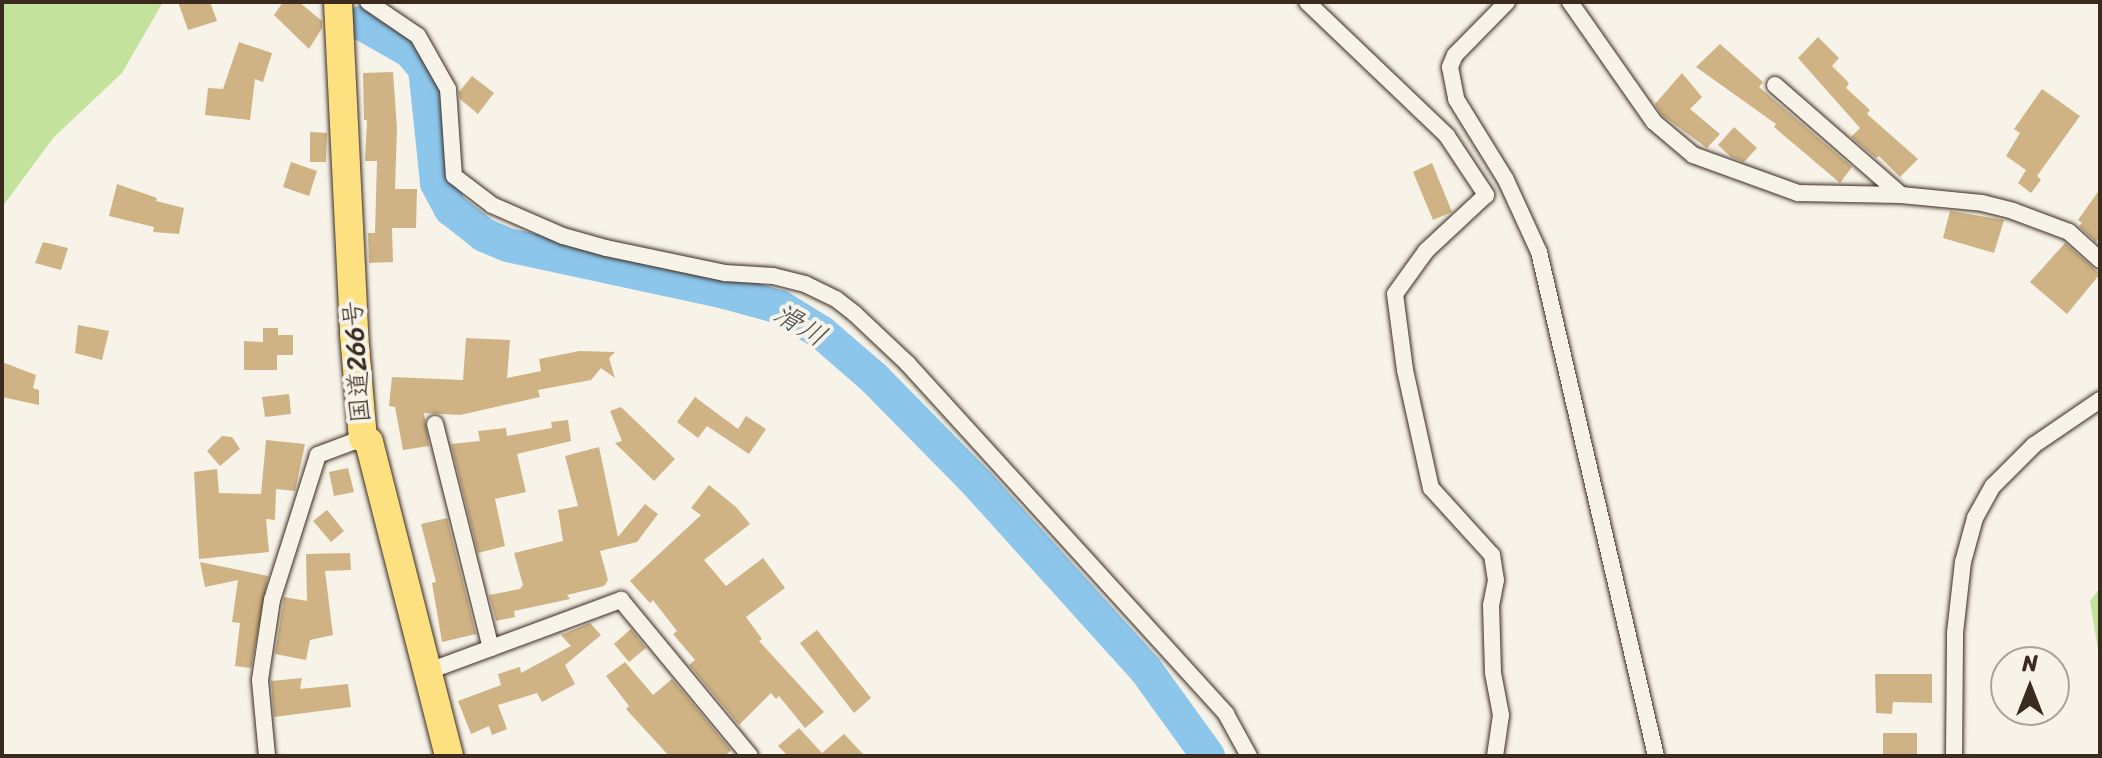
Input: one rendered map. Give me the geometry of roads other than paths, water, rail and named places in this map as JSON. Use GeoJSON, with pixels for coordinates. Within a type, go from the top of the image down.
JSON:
{"type":"FeatureCollection","features":[{"type":"Feature","properties":{"kind":"highway","name":"国道266号"},"geometry":{"type":"LineString","coordinates":[[338,2],[354,334],[363,438],[369,442],[449,756]]}},
{"type":"Feature","properties":{"kind":"street"},"geometry":{"type":"LineString","coordinates":[[368,2],[418,36],[448,89],[454,176],[492,205],[563,236],[606,248],[725,273],[773,276],[805,284],[836,299],[855,314],[919,375],[1226,714],[1249,756]]}},
{"type":"Feature","properties":{"kind":"street"},"geometry":{"type":"LineString","coordinates":[[1307,2],[1391,79],[1447,136],[1486,195],[1426,251],[1395,294],[1405,370],[1431,488],[1492,555],[1496,580],[1491,605],[1493,673],[1501,715],[1495,756]]}},
{"type":"Feature","properties":{"kind":"street"},"geometry":{"type":"LineString","coordinates":[[1507,2],[1455,55],[1450,67],[1456,99],[1506,180],[1539,252],[1656,756]]}},
{"type":"Feature","properties":{"kind":"street"},"geometry":{"type":"LineString","coordinates":[[1570,2],[1654,122],[1693,155],[1798,193],[1901,195],[1982,203],[2069,232],[2100,260]]}},
{"type":"Feature","properties":{"kind":"street"},"geometry":{"type":"LineString","coordinates":[[1775,85],[1901,195]]}},
{"type":"Feature","properties":{"kind":"street"},"geometry":{"type":"LineString","coordinates":[[1954,756],[1955,633],[1963,562],[1975,518],[1993,486],[2034,445],[2100,400]]}},
{"type":"Feature","properties":{"kind":"street"},"geometry":{"type":"LineString","coordinates":[[435,424],[491,648]]}},
{"type":"Feature","properties":{"kind":"street"},"geometry":{"type":"LineString","coordinates":[[267,756],[260,680],[272,600],[318,455],[363,438]]}},
{"type":"Feature","properties":{"kind":"street"},"geometry":{"type":"LineString","coordinates":[[429,671],[621,600],[750,756]]}},
{"type":"Feature","properties":{"kind":"waterway","name":"滑川"},"geometry":{"type":"LineString","coordinates":[[361,23],[410,51],[425,68],[437,183],[451,209],[484,235],[508,245],[725,292],[780,307],[822,333],[874,378],[978,484],[1146,670],[1208,756]]}}]}
